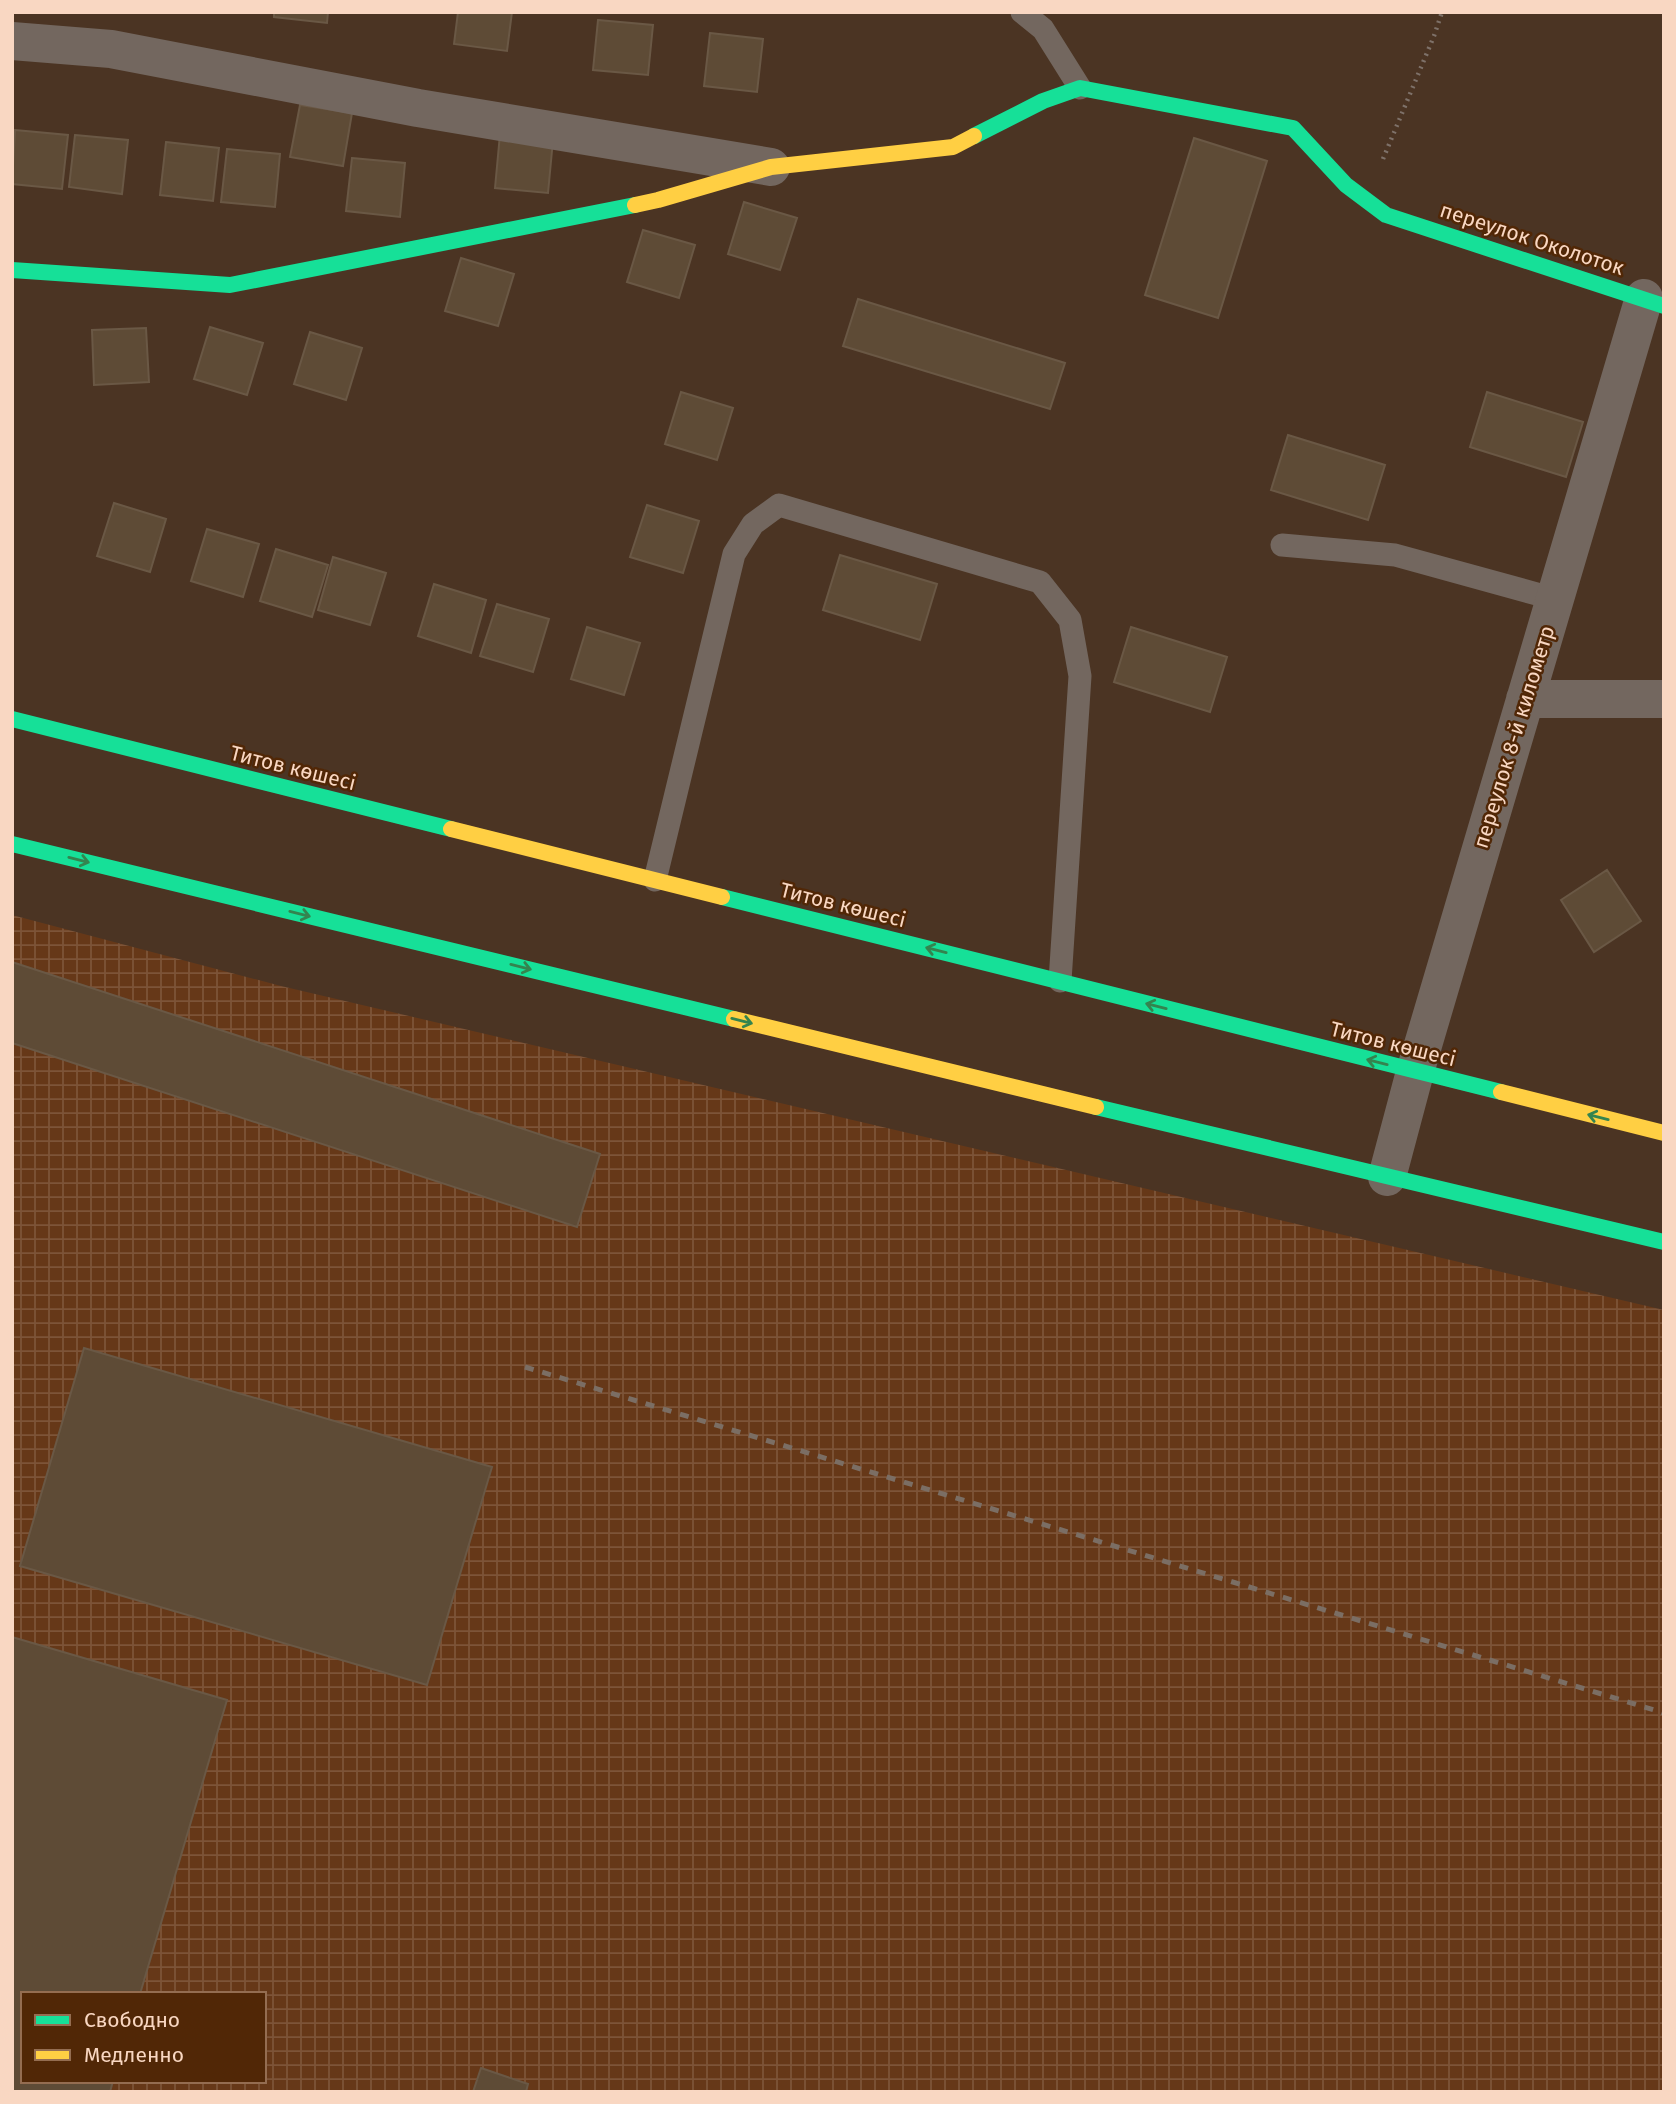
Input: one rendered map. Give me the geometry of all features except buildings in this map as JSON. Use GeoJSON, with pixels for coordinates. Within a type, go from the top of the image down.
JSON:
{"type":"FeatureCollection","features":[{"type":"Feature","properties":{"kind":"main road"},"geometry":{"type":"LineString","coordinates":[[12,270],[230,285],[658,200],[771,167],[953,147],[1006,118],[1080,88]]}},
{"type":"Feature","properties":{"kind":"main road","name":"переулок Околоток"},"geometry":{"type":"LineString","coordinates":[[1080,88],[1293,128],[1346,185],[1386,215],[1654,302]]}},
{"type":"Feature","properties":{"kind":"main road","name":"Титов көшесі"},"geometry":{"type":"LineString","coordinates":[[12,719],[1664,1133]]}},
{"type":"Feature","properties":{"kind":"main road"},"geometry":{"type":"LineString","coordinates":[[12,844],[1664,1242]]}},
{"type":"Feature","properties":{"kind":"street"},"geometry":{"type":"LineString","coordinates":[[12,41],[111,49],[418,108],[771,167]]}},
{"type":"Feature","properties":{"kind":"street","name":"переулок 8-й километр"},"geometry":{"type":"LineString","coordinates":[[1387,1177],[1415,1072],[1555,599],[1654,302]]}},
{"type":"Feature","properties":{"kind":"street"},"geometry":{"type":"LineString","coordinates":[[1525,699],[1664,699]]}},
{"type":"Feature","properties":{"kind":"lane"},"geometry":{"type":"LineString","coordinates":[[1022,12],[1043,29],[1080,88]]}},
{"type":"Feature","properties":{"kind":"lane"},"geometry":{"type":"LineString","coordinates":[[655,880],[734,554],[753,524],[779,505],[1040,582],[1070,620],[1080,676],[1060,981]]}},
{"type":"Feature","properties":{"kind":"lane"},"geometry":{"type":"LineString","coordinates":[[1282,545],[1395,555],[1555,599]]}},
{"type":"Feature","properties":{"kind":"path"},"geometry":{"type":"LineString","coordinates":[[1383,159],[1434,36],[1441,12]]}},
{"type":"Feature","properties":{"kind":"shaded area"},"geometry":{"type":"Polygon","coordinates":[[[12,915],[281,986],[1664,1310],[1664,2092],[12,2092],[12,915]]]}},
{"type":"Feature","properties":{"kind":"railway"},"geometry":{"type":"LineString","coordinates":[[525,1367],[1664,1713]]}},
{"type":"Feature","properties":{"kind":"traffic: fast"},"geometry":{"type":"LineString","coordinates":[[974,136],[1043,101],[1080,88],[1293,128],[1346,185],[1386,215],[1664,306]]}},
{"type":"Feature","properties":{"kind":"traffic: fast"},"geometry":{"type":"LineString","coordinates":[[12,270],[230,285],[635,205]]}},
{"type":"Feature","properties":{"kind":"traffic: fast"},"geometry":{"type":"LineString","coordinates":[[12,719],[451,829]]}},
{"type":"Feature","properties":{"kind":"traffic: fast"},"geometry":{"type":"LineString","coordinates":[[12,844],[734,1019]]}},
{"type":"Feature","properties":{"kind":"traffic: fast"},"geometry":{"type":"LineString","coordinates":[[722,897],[1501,1092]]}},
{"type":"Feature","properties":{"kind":"traffic: fast"},"geometry":{"type":"LineString","coordinates":[[1096,1107],[1664,1242]]}},
{"type":"Feature","properties":{"kind":"traffic: slow"},"geometry":{"type":"LineString","coordinates":[[635,205],[771,167],[953,147],[974,136]]}},
{"type":"Feature","properties":{"kind":"traffic: slow"},"geometry":{"type":"LineString","coordinates":[[451,829],[722,897]]}},
{"type":"Feature","properties":{"kind":"traffic: slow"},"geometry":{"type":"LineString","coordinates":[[734,1019],[1096,1107]]}},
{"type":"Feature","properties":{"kind":"traffic: slow"},"geometry":{"type":"LineString","coordinates":[[1501,1092],[1664,1133]]}}]}
